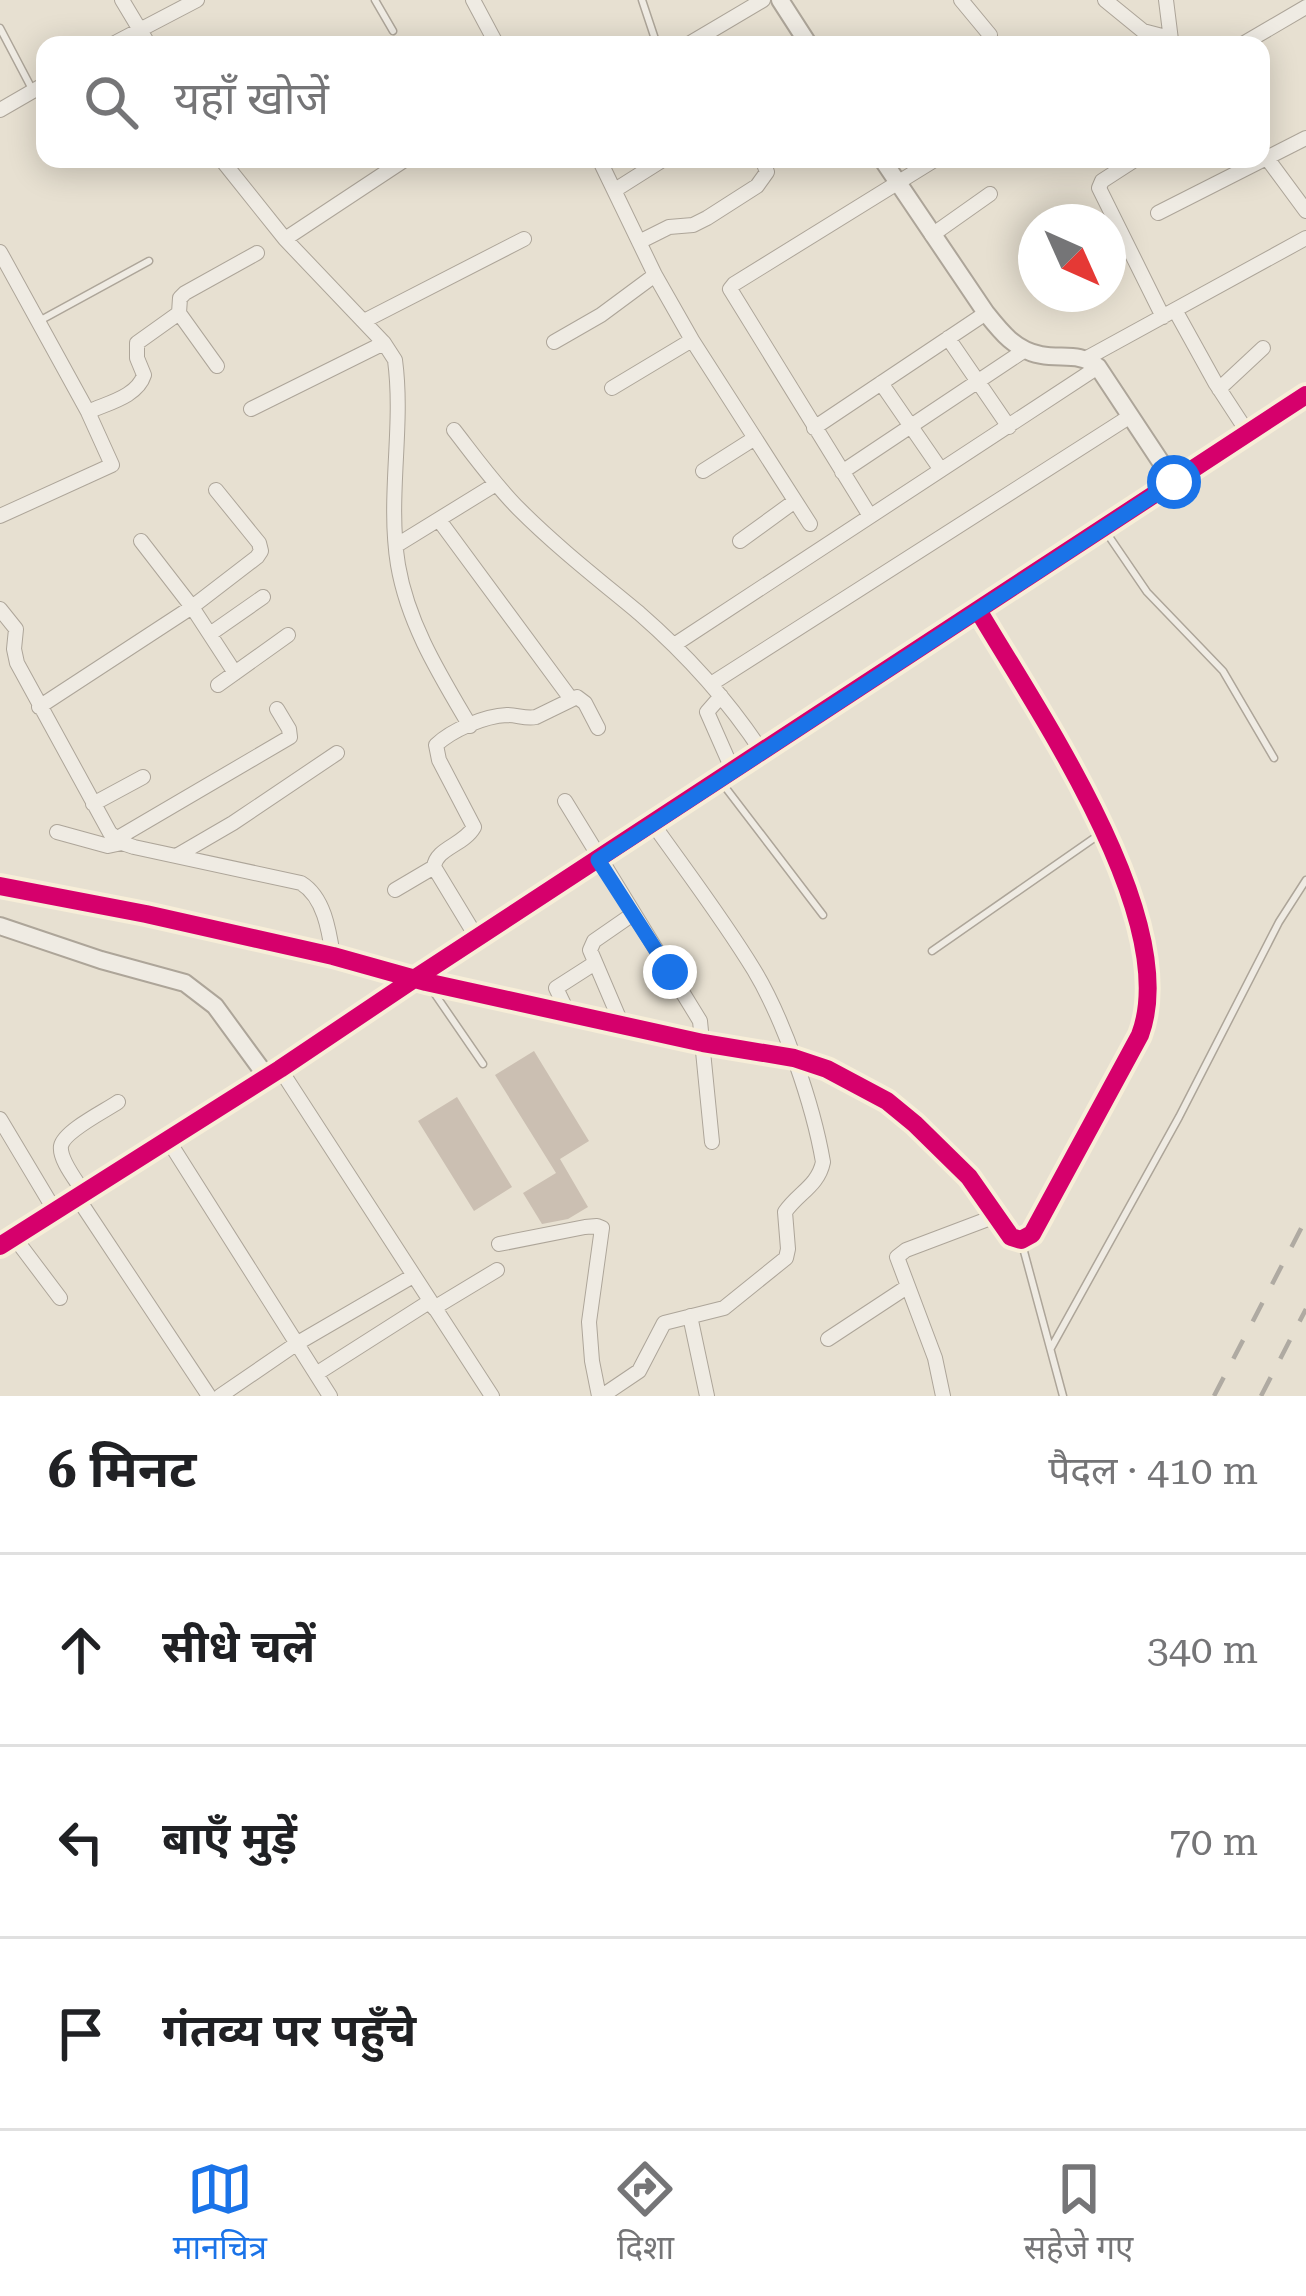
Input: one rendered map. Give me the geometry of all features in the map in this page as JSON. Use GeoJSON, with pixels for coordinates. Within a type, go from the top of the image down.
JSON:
{"type":"FeatureCollection","features":[{"type":"Feature","properties":{"kind":"street"},"geometry":{"type":"LineString","coordinates":[[122,0],[144,36]]}},
{"type":"Feature","properties":{"kind":"street"},"geometry":{"type":"LineString","coordinates":[[126,36],[196,0]]}},
{"type":"Feature","properties":{"kind":"street"},"geometry":{"type":"LineString","coordinates":[[473,0],[491,36]]}},
{"type":"Feature","properties":{"kind":"street"},"geometry":{"type":"LineString","coordinates":[[702,36],[763,0]]}},
{"type":"Feature","properties":{"kind":"street"},"geometry":{"type":"LineString","coordinates":[[780,0],[803,36]]}},
{"type":"Feature","properties":{"kind":"street"},"geometry":{"type":"LineString","coordinates":[[961,0],[990,35]]}},
{"type":"Feature","properties":{"kind":"street"},"geometry":{"type":"LineString","coordinates":[[1105,0],[1152,36]]}},
{"type":"Feature","properties":{"kind":"street"},"geometry":{"type":"LineString","coordinates":[[1163,36],[1166,0]]}},
{"type":"Feature","properties":{"kind":"street"},"geometry":{"type":"LineString","coordinates":[[1256,36],[1306,7]]}},
{"type":"Feature","properties":{"kind":"street"},"geometry":{"type":"LineString","coordinates":[[0,110],[36,90]]}},
{"type":"Feature","properties":{"kind":"street"},"geometry":{"type":"LineString","coordinates":[[1270,152],[1306,138]]}},
{"type":"Feature","properties":{"kind":"street"},"geometry":{"type":"LineString","coordinates":[[1270,161],[1306,212]]}},
{"type":"Feature","properties":{"kind":"street"},"geometry":{"type":"LineString","coordinates":[[228,168],[285,239],[395,360],[397,545],[404,590],[433,662],[470,725]]}},
{"type":"Feature","properties":{"kind":"street"},"geometry":{"type":"LineString","coordinates":[[285,239],[392,168]]}},
{"type":"Feature","properties":{"kind":"street"},"geometry":{"type":"LineString","coordinates":[[604,168],[692,340],[810,524]]}},
{"type":"Feature","properties":{"kind":"street"},"geometry":{"type":"LineString","coordinates":[[615,190],[650,168]]}},
{"type":"Feature","properties":{"kind":"street"},"geometry":{"type":"LineString","coordinates":[[639,242],[669,227],[707,218],[757,186],[765,168]]}},
{"type":"Feature","properties":{"kind":"street"},"geometry":{"type":"LineString","coordinates":[[888,168],[1003,334],[1025,350],[1092,363],[1174,482]]}},
{"type":"Feature","properties":{"kind":"street"},"geometry":{"type":"LineString","coordinates":[[870,516],[730,289],[922,168]]}},
{"type":"Feature","properties":{"kind":"street"},"geometry":{"type":"LineString","coordinates":[[1122,168],[1099,188],[1169,314],[1248,433]]}},
{"type":"Feature","properties":{"kind":"street"},"geometry":{"type":"LineString","coordinates":[[1158,213],[1240,168]]}},
{"type":"Feature","properties":{"kind":"street"},"geometry":{"type":"LineString","coordinates":[[932,235],[990,194]]}},
{"type":"Feature","properties":{"kind":"street"},"geometry":{"type":"LineString","coordinates":[[364,321],[524,238]]}},
{"type":"Feature","properties":{"kind":"street"},"geometry":{"type":"LineString","coordinates":[[674,645],[1009,427],[1092,363],[1306,238]]}},
{"type":"Feature","properties":{"kind":"street"},"geometry":{"type":"LineString","coordinates":[[0,252],[112,465],[0,516]]}},
{"type":"Feature","properties":{"kind":"street"},"geometry":{"type":"LineString","coordinates":[[217,366],[179,313],[180,298],[256,253]]}},
{"type":"Feature","properties":{"kind":"street"},"geometry":{"type":"LineString","coordinates":[[554,342],[655,275]]}},
{"type":"Feature","properties":{"kind":"street"},"geometry":{"type":"LineString","coordinates":[[88,412],[140,386],[144,375],[137,343],[179,313]]}},
{"type":"Feature","properties":{"kind":"street"},"geometry":{"type":"LineString","coordinates":[[814,428],[986,313]]}},
{"type":"Feature","properties":{"kind":"street"},"geometry":{"type":"LineString","coordinates":[[948,338],[1009,427]]}},
{"type":"Feature","properties":{"kind":"street"},"geometry":{"type":"LineString","coordinates":[[612,388],[692,340]]}},
{"type":"Feature","properties":{"kind":"street"},"geometry":{"type":"LineString","coordinates":[[251,409],[384,343]]}},
{"type":"Feature","properties":{"kind":"street"},"geometry":{"type":"LineString","coordinates":[[1219,388],[1263,348]]}},
{"type":"Feature","properties":{"kind":"street"},"geometry":{"type":"LineString","coordinates":[[842,472],[1025,350]]}},
{"type":"Feature","properties":{"kind":"street"},"geometry":{"type":"LineString","coordinates":[[880,383],[941,470]]}},
{"type":"Feature","properties":{"kind":"street"},"geometry":{"type":"LineString","coordinates":[[60,1298],[7,1242],[420,980],[477,938],[1306,395]]}},
{"type":"Feature","properties":{"kind":"street"},"geometry":{"type":"LineString","coordinates":[[726,775],[707,712],[716,690],[1129,417]]}},
{"type":"Feature","properties":{"kind":"street"},"geometry":{"type":"LineString","coordinates":[[454,430],[496,484],[572,559],[674,645],[716,690],[762,752]]}},
{"type":"Feature","properties":{"kind":"street"},"geometry":{"type":"LineString","coordinates":[[703,470],[755,438]]}},
{"type":"Feature","properties":{"kind":"street"},"geometry":{"type":"LineString","coordinates":[[397,545],[496,484]]}},
{"type":"Feature","properties":{"kind":"street"},"geometry":{"type":"LineString","coordinates":[[39,707],[193,607],[261,550],[216,490]]}},
{"type":"Feature","properties":{"kind":"street"},"geometry":{"type":"LineString","coordinates":[[740,541],[795,501]]}},
{"type":"Feature","properties":{"kind":"street"},"geometry":{"type":"LineString","coordinates":[[439,520],[571,699]]}},
{"type":"Feature","properties":{"kind":"street"},"geometry":{"type":"LineString","coordinates":[[141,541],[193,607],[235,673]]}},
{"type":"Feature","properties":{"kind":"street"},"geometry":{"type":"LineString","coordinates":[[210,634],[263,597]]}},
{"type":"Feature","properties":{"kind":"street"},"geometry":{"type":"LineString","coordinates":[[0,609],[16,628],[15,657],[39,707],[119,841],[309,887],[325,918],[333,956]]}},
{"type":"Feature","properties":{"kind":"street"},"geometry":{"type":"LineString","coordinates":[[0,886],[146,914],[703,1043],[794,1058],[826,1069],[887,1101],[952,1157],[1011,1238],[1021,1240],[1032,1234],[1129,1056],[1146,1019],[1148,973],[1132,902],[1083,789],[978,610]]}},
{"type":"Feature","properties":{"kind":"street"},"geometry":{"type":"LineString","coordinates":[[218,686],[288,635]]}},
{"type":"Feature","properties":{"kind":"street"},"geometry":{"type":"LineString","coordinates":[[477,938],[434,867],[437,856],[474,827],[435,750],[440,740],[506,715],[536,717],[571,699],[582,699],[598,728]]}},
{"type":"Feature","properties":{"kind":"street"},"geometry":{"type":"LineString","coordinates":[[57,832],[108,846],[119,841],[290,737],[277,709]]}},
{"type":"Feature","properties":{"kind":"street"},"geometry":{"type":"LineString","coordinates":[[178,855],[337,753]]}},
{"type":"Feature","properties":{"kind":"street"},"geometry":{"type":"LineString","coordinates":[[93,804],[143,777]]}},
{"type":"Feature","properties":{"kind":"street"},"geometry":{"type":"LineString","coordinates":[[565,801],[700,1021],[712,1142]]}},
{"type":"Feature","properties":{"kind":"street"},"geometry":{"type":"LineString","coordinates":[[499,1244],[602,1228],[589,1322],[592,1361],[603,1395],[639,1371],[664,1323],[724,1308],[786,1258],[785,1212],[821,1173],[817,1133],[794,1058],[754,971],[653,824]]}},
{"type":"Feature","properties":{"kind":"street"},"geometry":{"type":"LineString","coordinates":[[395,890],[434,867]]}},
{"type":"Feature","properties":{"kind":"street"},"geometry":{"type":"LineString","coordinates":[[622,1025],[590,950],[633,914]]}},
{"type":"Feature","properties":{"kind":"street"},"geometry":{"type":"LineString","coordinates":[[0,926],[185,983],[215,1006],[274,1073],[492,1396]]}},
{"type":"Feature","properties":{"kind":"street"},"geometry":{"type":"LineString","coordinates":[[568,1013],[556,988],[596,963]]}},
{"type":"Feature","properties":{"kind":"street"},"geometry":{"type":"LineString","coordinates":[[118,1102],[71,1133],[61,1148],[81,1195],[209,1396]]}},
{"type":"Feature","properties":{"kind":"street"},"geometry":{"type":"LineString","coordinates":[[0,1119],[55,1211]]}},
{"type":"Feature","properties":{"kind":"street"},"geometry":{"type":"LineString","coordinates":[[168,1140],[330,1396]]}},
{"type":"Feature","properties":{"kind":"street"},"geometry":{"type":"LineString","coordinates":[[943,1396],[934,1358],[898,1263],[900,1253],[996,1216]]}},
{"type":"Feature","properties":{"kind":"street"},"geometry":{"type":"LineString","coordinates":[[316,1374],[496,1270]]}},
{"type":"Feature","properties":{"kind":"street"},"geometry":{"type":"LineString","coordinates":[[220,1396],[296,1344],[413,1276]]}},
{"type":"Feature","properties":{"kind":"street"},"geometry":{"type":"LineString","coordinates":[[829,1339],[907,1287]]}},
{"type":"Feature","properties":{"kind":"street"},"geometry":{"type":"LineString","coordinates":[[690,1316],[707,1396]]}},
{"type":"Feature","properties":{"kind":"lane"},"geometry":{"type":"LineString","coordinates":[[375,0],[393,32]]}},
{"type":"Feature","properties":{"kind":"lane"},"geometry":{"type":"LineString","coordinates":[[642,0],[654,36]]}},
{"type":"Feature","properties":{"kind":"lane"},"geometry":{"type":"LineString","coordinates":[[0,28],[36,83]]}},
{"type":"Feature","properties":{"kind":"lane"},"geometry":{"type":"LineString","coordinates":[[38,322],[148,261]]}},
{"type":"Feature","properties":{"kind":"lane"},"geometry":{"type":"LineString","coordinates":[[1104,529],[1147,592],[1223,671],[1274,758]]}},
{"type":"Feature","properties":{"kind":"lane"},"geometry":{"type":"LineString","coordinates":[[726,775],[823,915]]}},
{"type":"Feature","properties":{"kind":"lane"},"geometry":{"type":"LineString","coordinates":[[932,951],[1103,832]]}},
{"type":"Feature","properties":{"kind":"lane"},"geometry":{"type":"LineString","coordinates":[[1051,1348],[1179,1117],[1279,922],[1306,880]]}},
{"type":"Feature","properties":{"kind":"lane"},"geometry":{"type":"LineString","coordinates":[[420,980],[483,1064]]}},
{"type":"Feature","properties":{"kind":"lane"},"geometry":{"type":"LineString","coordinates":[[1021,1240],[1063,1396]]}},
{"type":"Feature","properties":{"kind":"building"},"geometry":{"type":"Polygon","coordinates":[[[534,1051],[589,1141],[560,1159],[588,1207],[568,1219],[542,1224],[523,1193],[556,1173],[495,1075],[534,1051]]]}},
{"type":"Feature","properties":{"kind":"building"},"geometry":{"type":"Polygon","coordinates":[[[457,1097],[512,1187],[474,1211],[418,1121],[457,1097]]]}},
{"type":"Feature","properties":{"kind":"railway"},"geometry":{"type":"LineString","coordinates":[[1214,1396],[1306,1219]]}},
{"type":"Feature","properties":{"kind":"railway"},"geometry":{"type":"LineString","coordinates":[[1261,1396],[1306,1309]]}},
{"type":"Feature","properties":{"kind":"cycle path"},"geometry":{"type":"LineString","coordinates":[[0,1246],[280,1069],[1306,395]]}},
{"type":"Feature","properties":{"kind":"cycle path"},"geometry":{"type":"LineString","coordinates":[[0,886],[146,914],[426,982],[703,1043],[794,1058],[827,1069],[887,1101],[915,1124],[969,1177],[1011,1237],[1021,1240],[1032,1234],[1140,1035],[1148,988],[1141,934],[1097,816],[978,610]]}},
{"type":"Feature","properties":{"kind":"route"},"geometry":{"type":"LineString","coordinates":[[670,972],[598,860],[1174,482]]}}]}
